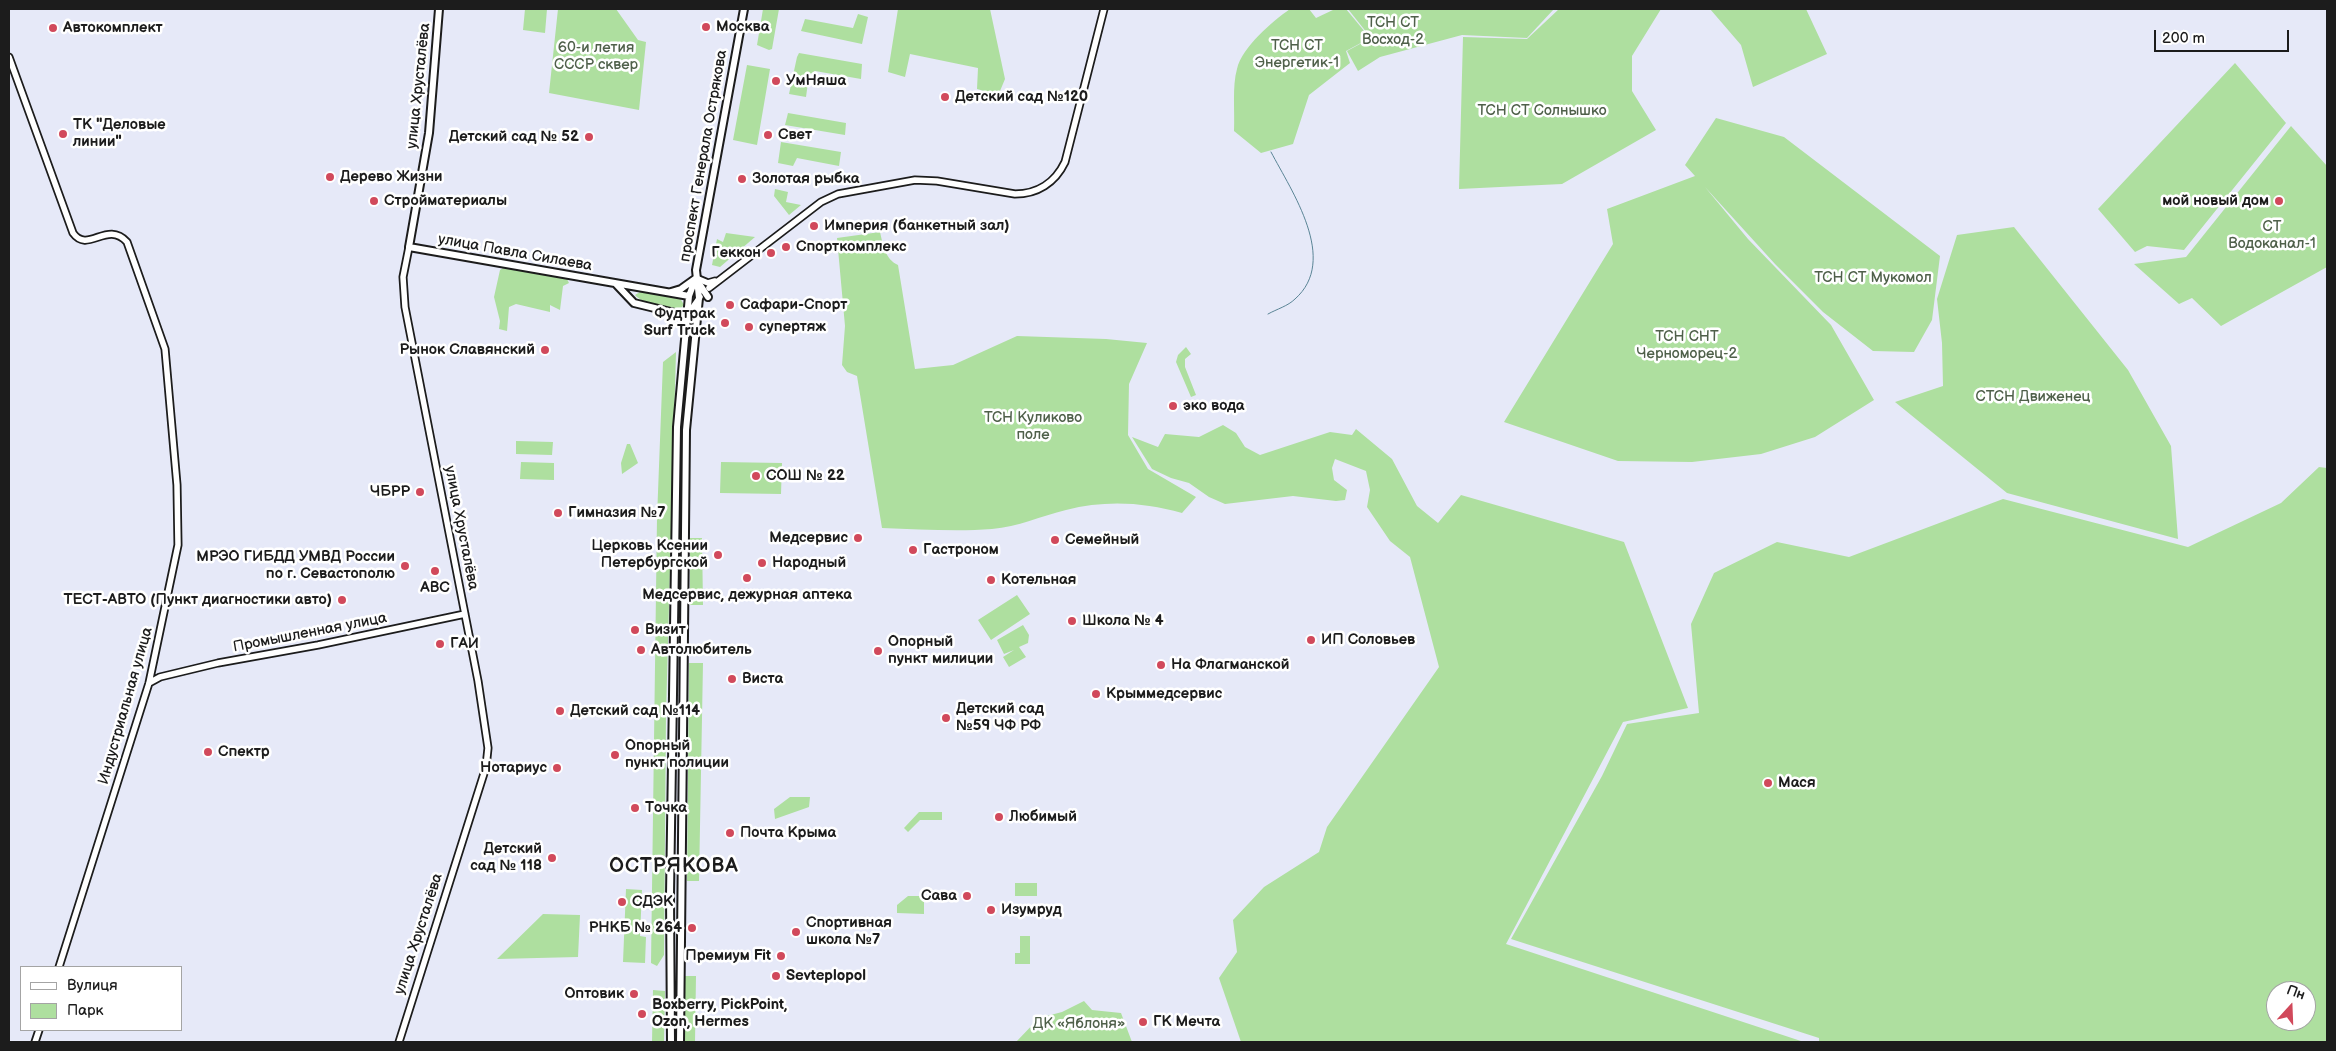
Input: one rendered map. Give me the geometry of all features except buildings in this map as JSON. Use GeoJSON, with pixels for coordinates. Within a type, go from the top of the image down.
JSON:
{"type":"FeatureCollection","features":[{"type":"Feature","properties":{"kind":"main road","name":"улица Хрусталёва"},"geometry":{"type":"LineString","coordinates":[[399,1042],[486,767],[488,748],[484,715],[465,614],[404,307],[403,277],[429,133],[439,9]]}},
{"type":"Feature","properties":{"kind":"main road","name":"проспект Генерала Острякова"},"geometry":{"type":"LineString","coordinates":[[680,1042],[686,430],[695,328],[696,278],[744,9]]}},
{"type":"Feature","properties":{"kind":"main road"},"geometry":{"type":"LineString","coordinates":[[616,284],[634,303],[672,313],[688,314],[696,301],[724,276],[820,202],[838,194],[924,179],[1022,194],[1044,187],[1054,178],[1065,162],[1104,9]]}},
{"type":"Feature","properties":{"kind":"main road","name":"Индустриальная улица"},"geometry":{"type":"LineString","coordinates":[[9,57],[73,233],[83,241],[110,233],[116,234],[126,242],[165,349],[177,485],[178,545],[155,661],[58,966]]}},
{"type":"Feature","properties":{"kind":"main road","name":"улица Павла Силаева"},"geometry":{"type":"LineString","coordinates":[[409,247],[689,296]]}},
{"type":"Feature","properties":{"kind":"main road"},"geometry":{"type":"LineString","coordinates":[[696,278],[712,282],[724,276]]}},
{"type":"Feature","properties":{"kind":"main road","name":"проспект Генерала Острякова"},"geometry":{"type":"LineString","coordinates":[[671,1042],[670,895],[677,427],[689,296],[696,278]]}},
{"type":"Feature","properties":{"kind":"main road"},"geometry":{"type":"LineString","coordinates":[[696,278],[707,293]]}},
{"type":"Feature","properties":{"kind":"main road"},"geometry":{"type":"LineString","coordinates":[[665,293],[681,289],[696,278]]}},
{"type":"Feature","properties":{"kind":"main road"},"geometry":{"type":"LineString","coordinates":[[634,303],[632,295],[638,288]]}},
{"type":"Feature","properties":{"kind":"main road"},"geometry":{"type":"LineString","coordinates":[[689,296],[696,301]]}},
{"type":"Feature","properties":{"kind":"main road","name":"Промышленная улица"},"geometry":{"type":"LineString","coordinates":[[149,683],[160,677],[218,663],[318,645],[465,614]]}},
{"type":"Feature","properties":{"kind":"main road"},"geometry":{"type":"LineString","coordinates":[[155,661],[155,670],[160,677]]}},
{"type":"Feature","properties":{"kind":"green space"},"geometry":{"type":"Polygon","coordinates":[[[525,9],[547,9],[545,33],[523,30],[525,9]]]}},
{"type":"Feature","properties":{"kind":"green space","name":"60-и летия СССР сквер"},"geometry":{"type":"Polygon","coordinates":[[[558,9],[616,9],[638,40],[646,42],[639,110],[549,93],[558,9]]]}},
{"type":"Feature","properties":{"kind":"green space"},"geometry":{"type":"Polygon","coordinates":[[[763,9],[779,9],[772,49],[769,50],[757,45],[763,9]]]}},
{"type":"Feature","properties":{"kind":"green space"},"geometry":{"type":"Polygon","coordinates":[[[898,9],[990,9],[1005,79],[1000,91],[995,94],[977,89],[978,68],[910,54],[905,77],[888,72],[898,9]]]}},
{"type":"Feature","properties":{"kind":"green space","name":"ТСН СТ Энергетик-1"},"geometry":{"type":"Polygon","coordinates":[[[1290,9],[1309,9],[1316,18],[1335,9],[1346,9],[1370,38],[1346,51],[1350,63],[1309,95],[1293,144],[1261,153],[1234,131],[1235,76],[1240,61],[1251,44],[1267,27],[1290,9]]]}},
{"type":"Feature","properties":{"kind":"green space","name":"ТСН СТ Восход-2"},"geometry":{"type":"Polygon","coordinates":[[[1348,9],[1554,9],[1527,38],[1462,35],[1380,57],[1358,71],[1347,51],[1371,38],[1348,9]]]}},
{"type":"Feature","properties":{"kind":"green space","name":"ТСН СТ Солнышко"},"geometry":{"type":"Polygon","coordinates":[[[1559,9],[1661,9],[1632,56],[1632,91],[1656,130],[1562,184],[1459,189],[1463,37],[1527,39],[1559,9]]]}},
{"type":"Feature","properties":{"kind":"green space"},"geometry":{"type":"Polygon","coordinates":[[[1710,9],[1806,9],[1827,54],[1753,87],[1741,45],[1710,9]]]}},
{"type":"Feature","properties":{"kind":"green space"},"geometry":{"type":"Polygon","coordinates":[[[858,14],[868,17],[862,44],[801,31],[805,19],[853,28],[858,14]]]}},
{"type":"Feature","properties":{"kind":"green space"},"geometry":{"type":"Polygon","coordinates":[[[799,53],[862,64],[861,79],[815,71],[809,75],[806,97],[789,94],[799,53]]]}},
{"type":"Feature","properties":{"kind":"green space"},"geometry":{"type":"Polygon","coordinates":[[[2235,63],[2286,123],[2184,250],[2147,246],[2135,252],[2098,209],[2235,63]]]}},
{"type":"Feature","properties":{"kind":"green space"},"geometry":{"type":"Polygon","coordinates":[[[747,65],[770,69],[757,145],[733,140],[747,65]]]}},
{"type":"Feature","properties":{"kind":"green space"},"geometry":{"type":"Polygon","coordinates":[[[788,113],[846,123],[845,135],[785,125],[788,113]]]}},
{"type":"Feature","properties":{"kind":"green space","name":"ТСН СНТ Черноморец-2"},"geometry":{"type":"Polygon","coordinates":[[[1716,118],[1784,137],[1940,256],[1932,320],[1914,352],[1873,351],[1823,312],[1775,264],[1705,187],[1748,239],[1831,325],[1874,400],[1815,437],[1761,454],[1692,462],[1618,461],[1504,422],[1613,244],[1607,209],[1695,176],[1685,165],[1716,118]]]}},
{"type":"Feature","properties":{"kind":"green space","name":"СТ Водоканал-1"},"geometry":{"type":"Polygon","coordinates":[[[2291,126],[2327,166],[2327,267],[2221,326],[2192,298],[2179,304],[2134,264],[2186,257],[2291,126]]]}},
{"type":"Feature","properties":{"kind":"green space"},"geometry":{"type":"Polygon","coordinates":[[[781,142],[841,152],[839,166],[797,158],[793,166],[778,163],[781,142]]]}},
{"type":"Feature","properties":{"kind":"green space"},"geometry":{"type":"Polygon","coordinates":[[[775,189],[788,192],[786,202],[801,205],[789,215],[774,196],[775,189]]]}},
{"type":"Feature","properties":{"kind":"green space","name":"СТСН Движенец"},"geometry":{"type":"Polygon","coordinates":[[[2014,227],[2128,370],[2171,446],[2178,539],[2007,493],[1895,402],[1943,386],[1942,343],[1937,299],[1957,235],[2014,227]]]}},
{"type":"Feature","properties":{"kind":"green space","name":"ТСН Куликово поле"},"geometry":{"type":"Polygon","coordinates":[[[880,232],[887,255],[898,265],[915,369],[953,365],[1017,336],[1106,339],[1147,343],[1129,384],[1128,435],[1148,469],[1196,497],[1182,513],[1153,506],[1110,504],[1057,512],[1011,526],[992,529],[882,528],[857,376],[847,372],[842,365],[845,326],[837,238],[880,232]]]}},
{"type":"Feature","properties":{"kind":"green space"},"geometry":{"type":"Polygon","coordinates":[[[726,233],[755,237],[720,267],[712,265],[717,239],[723,242],[726,233]]]}},
{"type":"Feature","properties":{"kind":"green space"},"geometry":{"type":"Polygon","coordinates":[[[503,268],[567,279],[569,283],[563,286],[560,310],[550,305],[550,312],[516,304],[509,307],[507,331],[499,329],[500,321],[494,297],[500,270],[503,268]]]}},
{"type":"Feature","properties":{"kind":"green space"},"geometry":{"type":"Polygon","coordinates":[[[640,292],[680,298],[684,305],[680,309],[649,303],[635,295],[640,292]]]}},
{"type":"Feature","properties":{"kind":"green space"},"geometry":{"type":"Polygon","coordinates":[[[1186,347],[1191,354],[1185,359],[1185,367],[1196,395],[1191,397],[1176,362],[1178,355],[1186,347]]]}},
{"type":"Feature","properties":{"kind":"green space"},"geometry":{"type":"Polygon","coordinates":[[[676,352],[666,714],[664,955],[657,966],[651,963],[657,518],[663,362],[676,352]]]}},
{"type":"Feature","properties":{"kind":"green space"},"geometry":{"type":"Polygon","coordinates":[[[1223,425],[1236,433],[1245,447],[1260,455],[1330,432],[1352,435],[1356,429],[1392,459],[1417,506],[1438,523],[1461,495],[1624,542],[1688,708],[1623,722],[1506,944],[1804,1042],[1241,1042],[1219,978],[1237,952],[1233,920],[1264,887],[1319,852],[1327,827],[1439,667],[1410,557],[1390,541],[1367,507],[1370,490],[1366,471],[1335,459],[1332,468],[1334,480],[1347,490],[1345,500],[1336,501],[1293,496],[1225,504],[1209,497],[1189,483],[1171,478],[1152,469],[1132,437],[1158,447],[1165,434],[1199,437],[1223,425]]]}},
{"type":"Feature","properties":{"kind":"green space"},"geometry":{"type":"Polygon","coordinates":[[[516,441],[553,442],[552,455],[516,454],[516,441]]]}},
{"type":"Feature","properties":{"kind":"green space"},"geometry":{"type":"Polygon","coordinates":[[[627,444],[630,444],[638,463],[622,474],[621,463],[627,444]]]}},
{"type":"Feature","properties":{"kind":"green space"},"geometry":{"type":"Polygon","coordinates":[[[521,462],[554,463],[554,480],[520,479],[521,462]]]}},
{"type":"Feature","properties":{"kind":"green space"},"geometry":{"type":"Polygon","coordinates":[[[721,462],[782,463],[781,494],[720,493],[721,462]]]}},
{"type":"Feature","properties":{"kind":"green space"},"geometry":{"type":"Polygon","coordinates":[[[2319,467],[2327,468],[2327,1042],[1819,1042],[1819,1038],[1511,939],[1602,776],[1627,724],[1699,713],[1691,624],[1714,573],[1777,542],[1849,557],[2003,499],[2188,547],[2281,503],[2319,467]]]}},
{"type":"Feature","properties":{"kind":"green space"},"geometry":{"type":"Polygon","coordinates":[[[690,538],[702,538],[703,605],[690,605],[690,538]]]}},
{"type":"Feature","properties":{"kind":"green space"},"geometry":{"type":"Polygon","coordinates":[[[1017,595],[1030,614],[991,640],[978,620],[1017,595]]]}},
{"type":"Feature","properties":{"kind":"green space"},"geometry":{"type":"Polygon","coordinates":[[[1023,625],[1029,635],[1028,643],[1019,647],[1026,657],[1009,667],[1003,657],[1014,650],[1004,654],[997,640],[1023,625]]]}},
{"type":"Feature","properties":{"kind":"green space"},"geometry":{"type":"Polygon","coordinates":[[[689,663],[703,663],[699,881],[687,881],[689,663]]]}},
{"type":"Feature","properties":{"kind":"green space"},"geometry":{"type":"Polygon","coordinates":[[[790,797],[810,797],[809,807],[775,819],[774,809],[790,797]]]}},
{"type":"Feature","properties":{"kind":"green space"},"geometry":{"type":"Polygon","coordinates":[[[919,812],[942,812],[942,820],[920,820],[908,832],[904,828],[919,812]]]}},
{"type":"Feature","properties":{"kind":"green space"},"geometry":{"type":"Polygon","coordinates":[[[1015,883],[1037,883],[1037,896],[1015,896],[1015,883]]]}},
{"type":"Feature","properties":{"kind":"green space"},"geometry":{"type":"Polygon","coordinates":[[[626,889],[642,890],[640,936],[646,937],[645,963],[623,962],[626,889]]]}},
{"type":"Feature","properties":{"kind":"green space"},"geometry":{"type":"Polygon","coordinates":[[[908,896],[924,896],[924,914],[897,913],[897,905],[908,896]]]}},
{"type":"Feature","properties":{"kind":"green space"},"geometry":{"type":"Polygon","coordinates":[[[543,914],[580,915],[578,957],[497,959],[543,914]]]}},
{"type":"Feature","properties":{"kind":"green space"},"geometry":{"type":"Polygon","coordinates":[[[1020,936],[1030,936],[1030,964],[1015,964],[1015,953],[1020,953],[1020,936]]]}},
{"type":"Feature","properties":{"kind":"green space"},"geometry":{"type":"Polygon","coordinates":[[[683,976],[696,976],[695,1042],[683,1042],[683,976]]]}},
{"type":"Feature","properties":{"kind":"green space"},"geometry":{"type":"Polygon","coordinates":[[[653,990],[665,991],[664,1042],[652,1042],[653,990]]]}},
{"type":"Feature","properties":{"kind":"green space","name":"ДК «Яблоня»"},"geometry":{"type":"Polygon","coordinates":[[[1084,1001],[1092,1010],[1121,1013],[1132,1042],[1016,1042],[1039,1018],[1062,1012],[1084,1001]]]}},
{"type":"Feature","properties":{"kind":"waterway"},"geometry":{"type":"LineString","coordinates":[[1268,314],[1286,306],[1295,299],[1307,283],[1313,265],[1312,246],[1307,226],[1290,186],[1271,152]]}},
{"type":"Feature","properties":{"kind":"place","name":"Москва"},"geometry":{"type":"Point","coordinates":[706,27]}},
{"type":"Feature","properties":{"kind":"place","name":"Автокомплект"},"geometry":{"type":"Point","coordinates":[53,28]}},
{"type":"Feature","properties":{"kind":"place","name":"УмНяша"},"geometry":{"type":"Point","coordinates":[776,81]}},
{"type":"Feature","properties":{"kind":"place","name":"Детский сад №120"},"geometry":{"type":"Point","coordinates":[945,97]}},
{"type":"Feature","properties":{"kind":"place","name":"ТК \"Деловые линии\""},"geometry":{"type":"Point","coordinates":[63,134]}},
{"type":"Feature","properties":{"kind":"place","name":"Свет"},"geometry":{"type":"Point","coordinates":[768,135]}},
{"type":"Feature","properties":{"kind":"place","name":"Детский сад № 52"},"geometry":{"type":"Point","coordinates":[589,137]}},
{"type":"Feature","properties":{"kind":"place","name":"Дерево Жизни"},"geometry":{"type":"Point","coordinates":[330,177]}},
{"type":"Feature","properties":{"kind":"place","name":"Золотая рыбка"},"geometry":{"type":"Point","coordinates":[742,179]}},
{"type":"Feature","properties":{"kind":"place","name":"Стройматериалы"},"geometry":{"type":"Point","coordinates":[374,201]}},
{"type":"Feature","properties":{"kind":"place","name":"мой новый дом"},"geometry":{"type":"Point","coordinates":[2279,201]}},
{"type":"Feature","properties":{"kind":"place","name":"Империя (банкетный зал)"},"geometry":{"type":"Point","coordinates":[814,226]}},
{"type":"Feature","properties":{"kind":"place","name":"Спорткомплекс"},"geometry":{"type":"Point","coordinates":[786,247]}},
{"type":"Feature","properties":{"kind":"place","name":"Геккон"},"geometry":{"type":"Point","coordinates":[771,253]}},
{"type":"Feature","properties":{"kind":"place","name":"Сафари-Спорт"},"geometry":{"type":"Point","coordinates":[730,305]}},
{"type":"Feature","properties":{"kind":"place","name":"Фудтрак Surf Truck"},"geometry":{"type":"Point","coordinates":[725,323]}},
{"type":"Feature","properties":{"kind":"place","name":"супертяж"},"geometry":{"type":"Point","coordinates":[749,327]}},
{"type":"Feature","properties":{"kind":"place","name":"Рынок Славянский"},"geometry":{"type":"Point","coordinates":[545,350]}},
{"type":"Feature","properties":{"kind":"place","name":"эко вода"},"geometry":{"type":"Point","coordinates":[1173,406]}},
{"type":"Feature","properties":{"kind":"place","name":"СОШ № 22"},"geometry":{"type":"Point","coordinates":[756,476]}},
{"type":"Feature","properties":{"kind":"place","name":"ЧБРР"},"geometry":{"type":"Point","coordinates":[420,492]}},
{"type":"Feature","properties":{"kind":"place","name":"Гимназия №7"},"geometry":{"type":"Point","coordinates":[558,513]}},
{"type":"Feature","properties":{"kind":"place","name":"Медсервис"},"geometry":{"type":"Point","coordinates":[858,538]}},
{"type":"Feature","properties":{"kind":"place","name":"Семейный"},"geometry":{"type":"Point","coordinates":[1055,540]}},
{"type":"Feature","properties":{"kind":"place","name":"Гастроном"},"geometry":{"type":"Point","coordinates":[913,550]}},
{"type":"Feature","properties":{"kind":"place","name":"Церковь Ксении Петербургской"},"geometry":{"type":"Point","coordinates":[718,555]}},
{"type":"Feature","properties":{"kind":"place","name":"Народный"},"geometry":{"type":"Point","coordinates":[762,563]}},
{"type":"Feature","properties":{"kind":"place","name":"МРЭО ГИБДД УМВД России по г. Севастополю"},"geometry":{"type":"Point","coordinates":[405,566]}},
{"type":"Feature","properties":{"kind":"place","name":"АВС"},"geometry":{"type":"Point","coordinates":[435,571]}},
{"type":"Feature","properties":{"kind":"place","name":"Медсервис, дежурная аптека"},"geometry":{"type":"Point","coordinates":[747,578]}},
{"type":"Feature","properties":{"kind":"place","name":"Котельная"},"geometry":{"type":"Point","coordinates":[991,580]}},
{"type":"Feature","properties":{"kind":"place","name":"ТЕСТ-АВТО (Пункт диагностики авто)"},"geometry":{"type":"Point","coordinates":[342,600]}},
{"type":"Feature","properties":{"kind":"place","name":"Школа № 4"},"geometry":{"type":"Point","coordinates":[1072,621]}},
{"type":"Feature","properties":{"kind":"place","name":"Визит"},"geometry":{"type":"Point","coordinates":[635,630]}},
{"type":"Feature","properties":{"kind":"place","name":"ИП Соловьев"},"geometry":{"type":"Point","coordinates":[1311,640]}},
{"type":"Feature","properties":{"kind":"place","name":"ГАИ"},"geometry":{"type":"Point","coordinates":[440,644]}},
{"type":"Feature","properties":{"kind":"place","name":"Автолюбитель"},"geometry":{"type":"Point","coordinates":[641,650]}},
{"type":"Feature","properties":{"kind":"place","name":"Опорный пункт милиции"},"geometry":{"type":"Point","coordinates":[878,651]}},
{"type":"Feature","properties":{"kind":"place","name":"На Флагманской"},"geometry":{"type":"Point","coordinates":[1161,665]}},
{"type":"Feature","properties":{"kind":"place","name":"Виста"},"geometry":{"type":"Point","coordinates":[732,679]}},
{"type":"Feature","properties":{"kind":"place","name":"Крыммедсервис"},"geometry":{"type":"Point","coordinates":[1096,694]}},
{"type":"Feature","properties":{"kind":"place","name":"Детский сад №114"},"geometry":{"type":"Point","coordinates":[560,711]}},
{"type":"Feature","properties":{"kind":"place","name":"Детский сад №59 ЧФ РФ"},"geometry":{"type":"Point","coordinates":[946,718]}},
{"type":"Feature","properties":{"kind":"place","name":"Спектр"},"geometry":{"type":"Point","coordinates":[208,752]}},
{"type":"Feature","properties":{"kind":"place","name":"Опорный пункт полиции"},"geometry":{"type":"Point","coordinates":[615,755]}},
{"type":"Feature","properties":{"kind":"place","name":"Нотариус"},"geometry":{"type":"Point","coordinates":[557,768]}},
{"type":"Feature","properties":{"kind":"place","name":"Мася"},"geometry":{"type":"Point","coordinates":[1768,783]}},
{"type":"Feature","properties":{"kind":"place","name":"Точка"},"geometry":{"type":"Point","coordinates":[635,808]}},
{"type":"Feature","properties":{"kind":"place","name":"Любимый"},"geometry":{"type":"Point","coordinates":[999,817]}},
{"type":"Feature","properties":{"kind":"place","name":"Почта Крыма"},"geometry":{"type":"Point","coordinates":[730,833]}},
{"type":"Feature","properties":{"kind":"place","name":"Детский сад № 118"},"geometry":{"type":"Point","coordinates":[552,858]}},
{"type":"Feature","properties":{"kind":"place","name":"Сава"},"geometry":{"type":"Point","coordinates":[967,896]}},
{"type":"Feature","properties":{"kind":"place","name":"СДЭК"},"geometry":{"type":"Point","coordinates":[622,902]}},
{"type":"Feature","properties":{"kind":"place","name":"Изумруд"},"geometry":{"type":"Point","coordinates":[991,910]}},
{"type":"Feature","properties":{"kind":"place","name":"РНКБ № 264"},"geometry":{"type":"Point","coordinates":[692,928]}},
{"type":"Feature","properties":{"kind":"place","name":"Спортивная школа №7"},"geometry":{"type":"Point","coordinates":[796,932]}},
{"type":"Feature","properties":{"kind":"place","name":"Премиум Fit"},"geometry":{"type":"Point","coordinates":[781,956]}},
{"type":"Feature","properties":{"kind":"place","name":"Sevteplopol"},"geometry":{"type":"Point","coordinates":[776,976]}},
{"type":"Feature","properties":{"kind":"place","name":"Оптовик"},"geometry":{"type":"Point","coordinates":[634,994]}},
{"type":"Feature","properties":{"kind":"place","name":"Boxberry, PickPoint, Ozon, Hermes"},"geometry":{"type":"Point","coordinates":[642,1014]}},
{"type":"Feature","properties":{"kind":"place","name":"ГК Мечта"},"geometry":{"type":"Point","coordinates":[1143,1022]}},
{"type":"Feature","properties":{"kind":"district","name":"ОСТРЯКОВА"},"geometry":{"type":"Point","coordinates":[674,867]}},
{"type":"Feature","properties":{"kind":"park label","name":"ТСН СТ Мукомол"},"geometry":{"type":"Point","coordinates":[1873,278]}}]}
